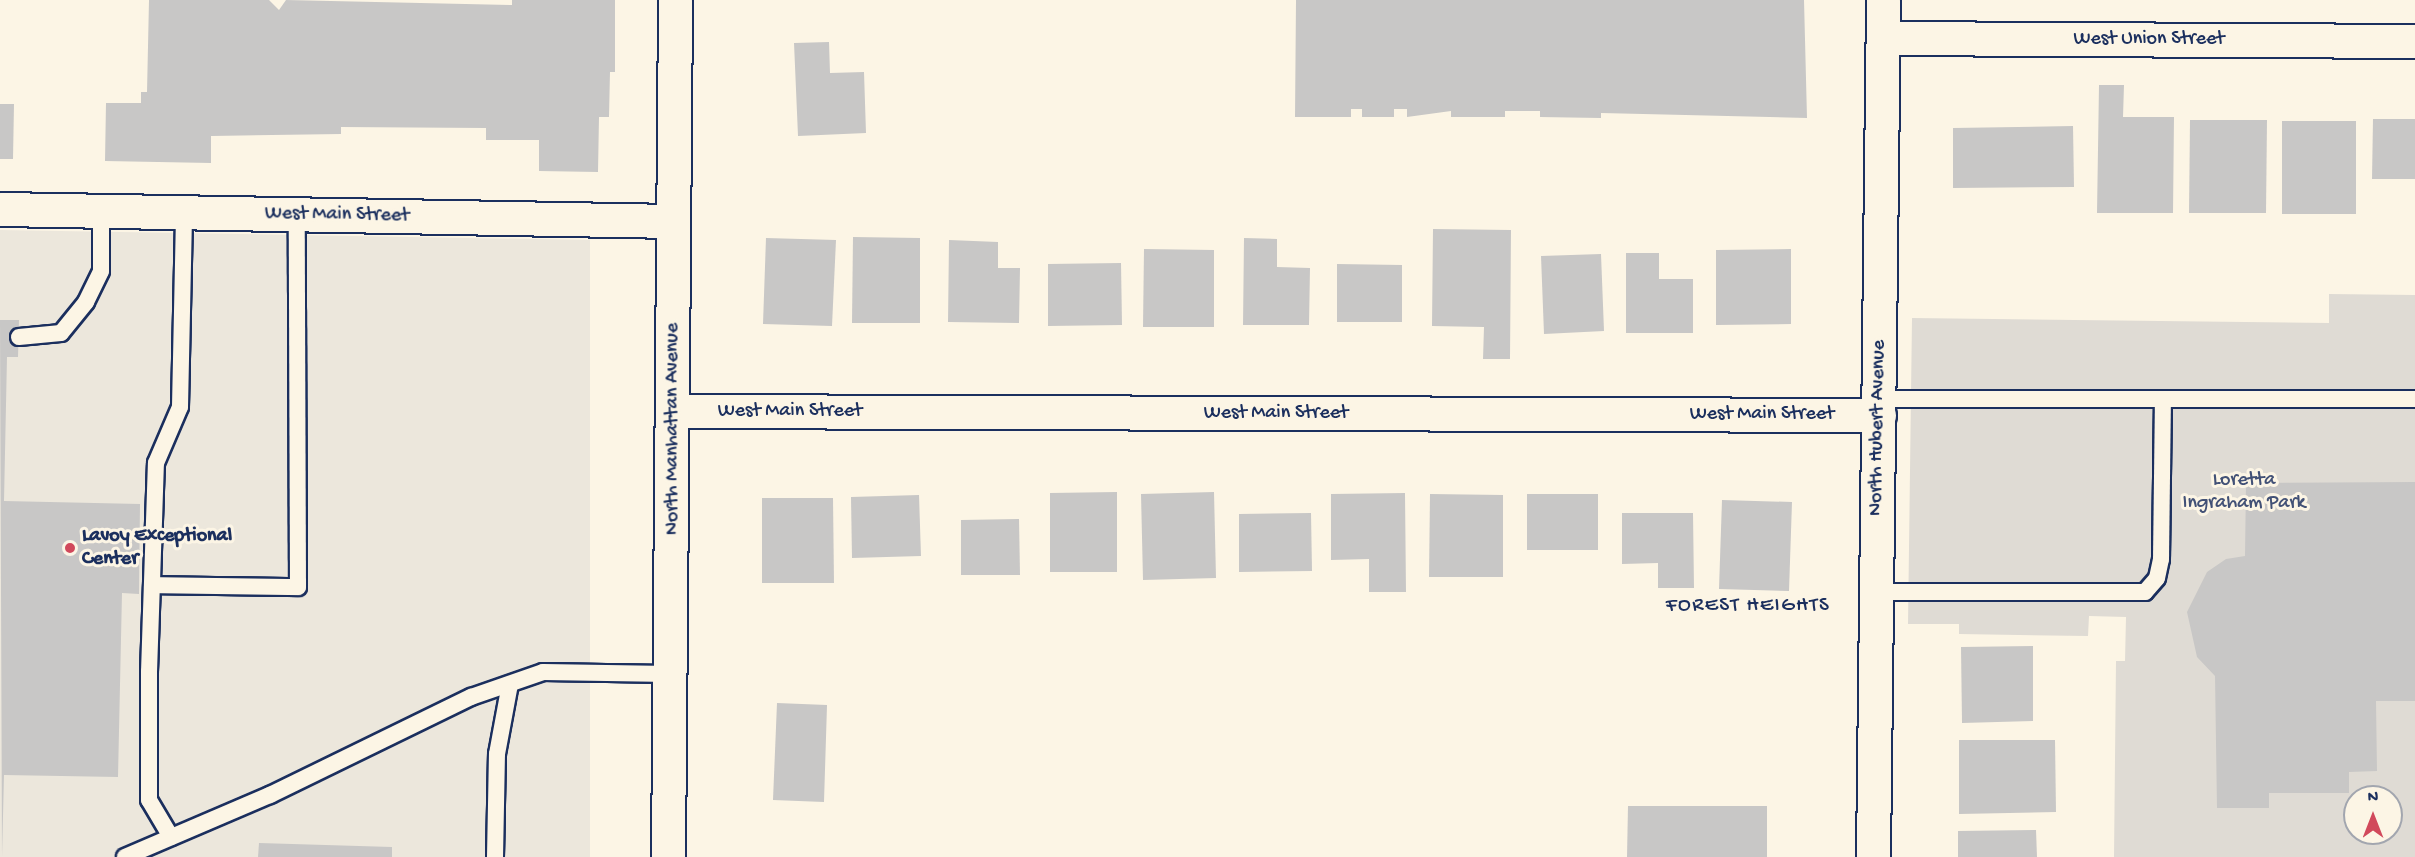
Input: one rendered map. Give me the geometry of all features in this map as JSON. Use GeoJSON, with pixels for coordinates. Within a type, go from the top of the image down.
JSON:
{"type":"FeatureCollection","features":[{"type":"Feature","properties":{"kind":"street","name":"North Manhattan Avenue"},"geometry":{"type":"LineString","coordinates":[[668,857],[675,0]]}},
{"type":"Feature","properties":{"kind":"street","name":"North Hubert Avenue"},"geometry":{"type":"LineString","coordinates":[[1873,857],[1883,0]]}},
{"type":"Feature","properties":{"kind":"street","name":"West Union Street"},"geometry":{"type":"LineString","coordinates":[[1884,38],[2415,41]]}},
{"type":"Feature","properties":{"kind":"street","name":"West Main Street"},"geometry":{"type":"LineString","coordinates":[[0,209],[673,221]]}},
{"type":"Feature","properties":{"kind":"street","name":"West Main Street"},"geometry":{"type":"LineString","coordinates":[[673,411],[1879,407]]}},
{"type":"Feature","properties":{"kind":"lane"},"geometry":{"type":"LineString","coordinates":[[19,338],[61,333],[86,302],[100,271],[101,211]]}},
{"type":"Feature","properties":{"kind":"lane"},"geometry":{"type":"LineString","coordinates":[[171,837],[149,800],[152,585],[156,463],[180,407],[184,212]]}},
{"type":"Feature","properties":{"kind":"lane"},"geometry":{"type":"LineString","coordinates":[[152,585],[298,587],[297,214]]}},
{"type":"Feature","properties":{"kind":"lane"},"geometry":{"type":"LineString","coordinates":[[1879,407],[2163,399],[2415,399]]}},
{"type":"Feature","properties":{"kind":"lane"},"geometry":{"type":"LineString","coordinates":[[1876,592],[2145,592],[2157,578],[2161,559],[2163,399]]}},
{"type":"Feature","properties":{"kind":"lane"},"geometry":{"type":"LineString","coordinates":[[124,857],[471,697],[543,672],[670,674]]}},
{"type":"Feature","properties":{"kind":"lane"},"geometry":{"type":"LineString","coordinates":[[495,857],[497,754],[510,684]]}},
{"type":"Feature","properties":{"kind":"shaded area"},"geometry":{"type":"Polygon","coordinates":[[[0,230],[590,240],[590,857],[0,857],[0,230]]]}},
{"type":"Feature","properties":{"kind":"green space","name":"Loretta Ingraham Park"},"geometry":{"type":"Polygon","coordinates":[[[2329,294],[2415,295],[2415,857],[2114,857],[2116,661],[2125,661],[2126,617],[2089,616],[2088,636],[1959,634],[1959,624],[1908,624],[1912,318],[2329,323],[2329,294]]]}},
{"type":"Feature","properties":{"kind":"building"},"geometry":{"type":"Polygon","coordinates":[[[149,0],[269,0],[279,10],[286,0],[512,5],[512,0],[615,0],[615,72],[610,72],[609,117],[599,117],[598,172],[539,171],[539,140],[486,140],[486,128],[341,127],[341,134],[211,136],[211,163],[105,161],[106,103],[141,103],[141,92],[147,92],[149,0]]]}},
{"type":"Feature","properties":{"kind":"building"},"geometry":{"type":"Polygon","coordinates":[[[1296,0],[1804,0],[1807,118],[1601,113],[1601,118],[1540,117],[1540,111],[1505,111],[1505,117],[1451,117],[1451,111],[1407,117],[1407,109],[1394,109],[1394,117],[1362,117],[1362,109],[1351,109],[1351,117],[1295,117],[1296,0]]]}},
{"type":"Feature","properties":{"kind":"building"},"geometry":{"type":"Polygon","coordinates":[[[829,42],[830,73],[864,72],[866,133],[798,136],[794,43],[829,42]]]}},
{"type":"Feature","properties":{"kind":"building"},"geometry":{"type":"Polygon","coordinates":[[[2099,85],[2124,85],[2123,117],[2174,117],[2173,213],[2097,213],[2099,85]]]}},
{"type":"Feature","properties":{"kind":"building"},"geometry":{"type":"Polygon","coordinates":[[[0,104],[14,104],[13,159],[0,159],[0,104]]]}},
{"type":"Feature","properties":{"kind":"building"},"geometry":{"type":"Polygon","coordinates":[[[2373,119],[2415,119],[2415,179],[2372,179],[2373,119]]]}},
{"type":"Feature","properties":{"kind":"building"},"geometry":{"type":"Polygon","coordinates":[[[2190,120],[2267,120],[2266,213],[2189,213],[2190,120]]]}},
{"type":"Feature","properties":{"kind":"building"},"geometry":{"type":"Polygon","coordinates":[[[2282,121],[2356,121],[2356,214],[2282,214],[2282,121]]]}},
{"type":"Feature","properties":{"kind":"building"},"geometry":{"type":"Polygon","coordinates":[[[2073,126],[2074,187],[1953,188],[1953,128],[2073,126]]]}},
{"type":"Feature","properties":{"kind":"building"},"geometry":{"type":"Polygon","coordinates":[[[1433,229],[1511,230],[1510,359],[1483,359],[1484,327],[1432,326],[1433,229]]]}},
{"type":"Feature","properties":{"kind":"building"},"geometry":{"type":"Polygon","coordinates":[[[853,237],[920,238],[920,323],[852,323],[853,237]]]}},
{"type":"Feature","properties":{"kind":"building"},"geometry":{"type":"Polygon","coordinates":[[[766,238],[836,240],[832,326],[763,324],[766,238]]]}},
{"type":"Feature","properties":{"kind":"building"},"geometry":{"type":"Polygon","coordinates":[[[1244,238],[1277,239],[1277,267],[1310,268],[1309,325],[1243,325],[1244,238]]]}},
{"type":"Feature","properties":{"kind":"building"},"geometry":{"type":"Polygon","coordinates":[[[949,240],[998,242],[998,268],[1020,268],[1019,323],[948,322],[949,240]]]}},
{"type":"Feature","properties":{"kind":"building"},"geometry":{"type":"Polygon","coordinates":[[[1144,249],[1214,250],[1214,327],[1143,327],[1144,249]]]}},
{"type":"Feature","properties":{"kind":"building"},"geometry":{"type":"Polygon","coordinates":[[[1791,249],[1791,324],[1716,325],[1716,250],[1791,249]]]}},
{"type":"Feature","properties":{"kind":"building"},"geometry":{"type":"Polygon","coordinates":[[[1626,253],[1659,253],[1659,279],[1693,279],[1693,333],[1626,333],[1626,253]]]}},
{"type":"Feature","properties":{"kind":"building"},"geometry":{"type":"Polygon","coordinates":[[[1601,254],[1604,331],[1544,334],[1541,256],[1601,254]]]}},
{"type":"Feature","properties":{"kind":"building"},"geometry":{"type":"Polygon","coordinates":[[[1121,263],[1122,325],[1048,326],[1048,264],[1121,263]]]}},
{"type":"Feature","properties":{"kind":"building"},"geometry":{"type":"Polygon","coordinates":[[[1337,264],[1402,265],[1402,322],[1337,322],[1337,264]]]}},
{"type":"Feature","properties":{"kind":"building","name":"Lavoy Exceptional Center"},"geometry":{"type":"Polygon","coordinates":[[[0,320],[19,320],[18,357],[7,357],[4,501],[140,504],[139,594],[122,593],[118,777],[4,775],[2,857],[0,320]]]}},
{"type":"Feature","properties":{"kind":"building"},"geometry":{"type":"Polygon","coordinates":[[[2415,482],[2415,701],[2376,701],[2377,771],[2349,772],[2349,785],[2343,785],[2343,793],[2269,793],[2269,808],[2217,808],[2215,676],[2197,657],[2187,612],[2207,572],[2226,559],[2245,556],[2246,483],[2415,482]]]}},
{"type":"Feature","properties":{"kind":"building"},"geometry":{"type":"Polygon","coordinates":[[[1117,492],[1117,572],[1050,572],[1050,493],[1117,492]]]}},
{"type":"Feature","properties":{"kind":"building"},"geometry":{"type":"Polygon","coordinates":[[[1214,492],[1216,578],[1143,580],[1141,494],[1214,492]]]}},
{"type":"Feature","properties":{"kind":"building"},"geometry":{"type":"Polygon","coordinates":[[[1405,493],[1406,592],[1369,592],[1369,559],[1331,560],[1331,494],[1405,493]]]}},
{"type":"Feature","properties":{"kind":"building"},"geometry":{"type":"Polygon","coordinates":[[[1430,494],[1503,495],[1503,577],[1429,577],[1430,494]]]}},
{"type":"Feature","properties":{"kind":"building"},"geometry":{"type":"Polygon","coordinates":[[[1527,494],[1598,494],[1598,550],[1527,550],[1527,494]]]}},
{"type":"Feature","properties":{"kind":"building"},"geometry":{"type":"Polygon","coordinates":[[[919,495],[921,556],[852,558],[851,497],[919,495]]]}},
{"type":"Feature","properties":{"kind":"building"},"geometry":{"type":"Polygon","coordinates":[[[762,498],[833,498],[834,583],[762,583],[762,498]]]}},
{"type":"Feature","properties":{"kind":"building"},"geometry":{"type":"Polygon","coordinates":[[[1722,500],[1792,502],[1789,591],[1719,589],[1722,500]]]}},
{"type":"Feature","properties":{"kind":"building"},"geometry":{"type":"Polygon","coordinates":[[[1311,513],[1312,571],[1239,572],[1239,514],[1311,513]]]}},
{"type":"Feature","properties":{"kind":"building"},"geometry":{"type":"Polygon","coordinates":[[[1622,513],[1693,513],[1694,588],[1658,588],[1658,563],[1622,564],[1622,513]]]}},
{"type":"Feature","properties":{"kind":"building"},"geometry":{"type":"Polygon","coordinates":[[[1019,519],[1020,575],[961,575],[961,520],[1019,519]]]}},
{"type":"Feature","properties":{"kind":"building"},"geometry":{"type":"Polygon","coordinates":[[[2033,646],[2033,721],[1962,723],[1961,647],[2033,646]]]}},
{"type":"Feature","properties":{"kind":"building"},"geometry":{"type":"Polygon","coordinates":[[[777,703],[827,705],[824,802],[773,800],[777,703]]]}},
{"type":"Feature","properties":{"kind":"building"},"geometry":{"type":"Polygon","coordinates":[[[1959,740],[2055,740],[2056,812],[1959,814],[1959,740]]]}},
{"type":"Feature","properties":{"kind":"building"},"geometry":{"type":"Polygon","coordinates":[[[1628,806],[1767,806],[1767,857],[1627,857],[1628,806]]]}},
{"type":"Feature","properties":{"kind":"building"},"geometry":{"type":"Polygon","coordinates":[[[2036,830],[2037,857],[1958,857],[1958,831],[2036,830]]]}},
{"type":"Feature","properties":{"kind":"building"},"geometry":{"type":"Polygon","coordinates":[[[259,843],[392,847],[392,857],[258,857],[259,843]]]}},
{"type":"Feature","properties":{"kind":"place","name":"Lavoy Exceptional Center"},"geometry":{"type":"Point","coordinates":[70,548]}},
{"type":"Feature","properties":{"kind":"district","name":"FOREST HEIGHTS"},"geometry":{"type":"Point","coordinates":[1748,607]}}]}
